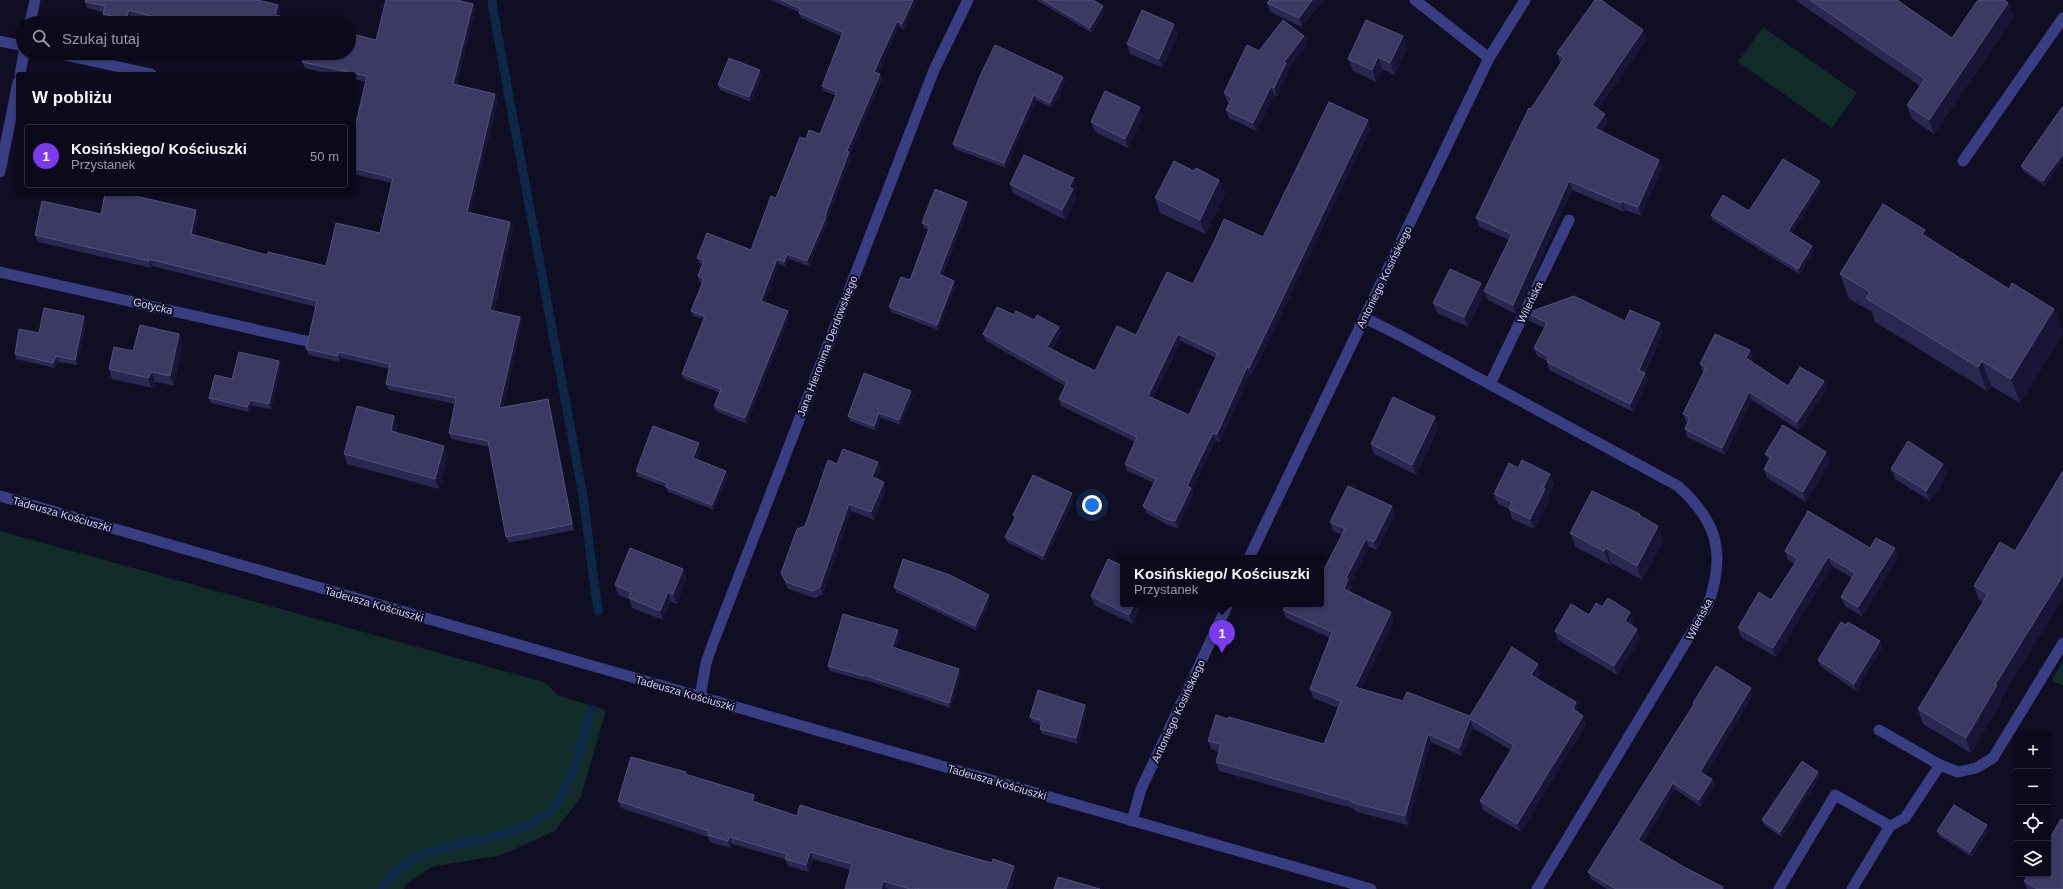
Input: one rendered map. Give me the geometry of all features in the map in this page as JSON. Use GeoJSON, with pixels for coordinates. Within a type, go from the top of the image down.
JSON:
{"type":"FeatureCollection","features":[{"type":"Feature","properties":{"kind":"street"},"geometry":{"type":"LineString","coordinates":[[32,16],[35,0]]}},
{"type":"Feature","properties":{"kind":"street","name":"Jana Hieronima Derdowskiego"},"geometry":{"type":"LineString","coordinates":[[700,697],[706,663],[733,592],[934,70],[968,0]]}},
{"type":"Feature","properties":{"kind":"street"},"geometry":{"type":"LineString","coordinates":[[1416,0],[1489,58]]}},
{"type":"Feature","properties":{"kind":"street","name":"Antoniego Kosińskiego"},"geometry":{"type":"LineString","coordinates":[[1250,555],[1489,58],[1525,0]]}},
{"type":"Feature","properties":{"kind":"street"},"geometry":{"type":"LineString","coordinates":[[1963,161],[2063,18]]}},
{"type":"Feature","properties":{"kind":"street"},"geometry":{"type":"LineString","coordinates":[[0,40],[16,44]]}},
{"type":"Feature","properties":{"kind":"street"},"geometry":{"type":"LineString","coordinates":[[20,72],[23,60]]}},
{"type":"Feature","properties":{"kind":"street"},"geometry":{"type":"LineString","coordinates":[[88,60],[142,72]]}},
{"type":"Feature","properties":{"kind":"street"},"geometry":{"type":"LineString","coordinates":[[0,172],[16,92]]}},
{"type":"Feature","properties":{"kind":"street","name":"Wileńska"},"geometry":{"type":"LineString","coordinates":[[1490,384],[1569,220]]}},
{"type":"Feature","properties":{"kind":"street","name":"Gotycka"},"geometry":{"type":"LineString","coordinates":[[0,272],[306,341]]}},
{"type":"Feature","properties":{"kind":"street","name":"Wileńska"},"geometry":{"type":"LineString","coordinates":[[1365,318],[1678,486],[1695,502],[1710,524],[1718,561],[1716,584],[1708,605],[1537,889]]}},
{"type":"Feature","properties":{"kind":"street","name":"Tadeusza Kościuszki"},"geometry":{"type":"LineString","coordinates":[[0,496],[1371,889]]}},
{"type":"Feature","properties":{"kind":"street","name":"Antoniego Kosińskiego"},"geometry":{"type":"LineString","coordinates":[[1132,821],[1142,789],[1227,607]]}},
{"type":"Feature","properties":{"kind":"street"},"geometry":{"type":"LineString","coordinates":[[1879,730],[1940,765],[1958,772],[1976,768],[1993,758],[2063,643]]}},
{"type":"Feature","properties":{"kind":"street"},"geometry":{"type":"LineString","coordinates":[[1852,889],[1890,826],[1905,818],[1940,765]]}},
{"type":"Feature","properties":{"kind":"street"},"geometry":{"type":"LineString","coordinates":[[1779,889],[1835,795],[1890,826]]}},
{"type":"Feature","properties":{"kind":"green space"},"geometry":{"type":"Polygon","coordinates":[[[1763,27],[1857,93],[1832,128],[1738,62],[1763,27]]]}},
{"type":"Feature","properties":{"kind":"green space"},"geometry":{"type":"Polygon","coordinates":[[[0,531],[540,681],[548,685],[557,695],[606,710],[581,797],[555,831],[501,855],[432,867],[406,884],[404,889],[0,889],[0,531]]]}},
{"type":"Feature","properties":{"kind":"green space"},"geometry":{"type":"Polygon","coordinates":[[[2063,661],[2063,686],[2052,680],[2063,661]]]}},
{"type":"Feature","properties":{"kind":"building"},"geometry":{"type":"Polygon","coordinates":[[[86,0],[258,0],[278,5],[275,15],[279,16],[151,16],[129,10],[127,16],[112,16],[103,14],[105,6],[85,2],[86,0]]]}},
{"type":"Feature","properties":{"kind":"building"},"geometry":{"type":"Polygon","coordinates":[[[386,0],[457,0],[473,4],[453,84],[495,94],[467,212],[510,222],[490,310],[520,317],[499,408],[548,399],[572,524],[506,537],[488,441],[449,433],[456,398],[386,384],[390,364],[339,352],[338,356],[306,349],[317,301],[149,259],[149,261],[35,235],[42,201],[101,214],[105,196],[136,196],[196,210],[191,234],[267,255],[268,252],[326,266],[336,223],[380,233],[393,178],[356,169],[356,123],[367,76],[356,74],[356,72],[348,72],[302,62],[302,60],[356,60],[356,35],[376,40],[386,0]]]}},
{"type":"Feature","properties":{"kind":"building"},"geometry":{"type":"Polygon","coordinates":[[[781,0],[913,0],[902,24],[897,21],[874,72],[880,74],[847,151],[849,152],[825,216],[826,217],[807,261],[787,254],[784,262],[777,259],[761,301],[788,311],[745,418],[714,406],[721,389],[682,374],[705,316],[691,311],[704,279],[698,276],[704,260],[697,258],[707,233],[751,250],[771,196],[776,198],[800,137],[806,139],[809,130],[820,134],[837,92],[822,86],[843,32],[799,13],[801,9],[781,0]]]}},
{"type":"Feature","properties":{"kind":"building"},"geometry":{"type":"Polygon","coordinates":[[[1043,0],[1093,0],[1103,6],[1090,28],[1043,0]]]}},
{"type":"Feature","properties":{"kind":"building"},"geometry":{"type":"Polygon","coordinates":[[[1270,0],[1312,0],[1299,18],[1267,3],[1270,0]]]}},
{"type":"Feature","properties":{"kind":"building"},"geometry":{"type":"Polygon","coordinates":[[[1595,0],[1601,0],[1643,30],[1592,105],[1605,114],[1595,128],[1659,160],[1638,207],[1622,201],[1621,203],[1569,181],[1513,305],[1484,291],[1512,234],[1476,218],[1529,108],[1531,109],[1564,58],[1557,53],[1595,0]]]}},
{"type":"Feature","properties":{"kind":"building"},"geometry":{"type":"Polygon","coordinates":[[[1810,0],[1897,0],[1952,38],[1978,0],[2004,0],[2008,3],[1929,120],[1907,105],[1925,79],[1810,0]]]}},
{"type":"Feature","properties":{"kind":"building"},"geometry":{"type":"Polygon","coordinates":[[[1142,10],[1174,24],[1159,59],[1127,44],[1142,10]]]}},
{"type":"Feature","properties":{"kind":"building"},"geometry":{"type":"Polygon","coordinates":[[[1283,20],[1304,36],[1284,62],[1286,63],[1274,88],[1271,86],[1253,123],[1226,110],[1232,98],[1224,93],[1247,45],[1259,51],[1283,20]]]}},
{"type":"Feature","properties":{"kind":"building"},"geometry":{"type":"Polygon","coordinates":[[[1366,20],[1403,36],[1390,63],[1378,57],[1372,70],[1348,59],[1366,20]]]}},
{"type":"Feature","properties":{"kind":"building"},"geometry":{"type":"Polygon","coordinates":[[[995,45],[1063,77],[1050,103],[1034,95],[1004,163],[953,144],[981,74],[995,45]]]}},
{"type":"Feature","properties":{"kind":"building"},"geometry":{"type":"Polygon","coordinates":[[[729,58],[760,70],[749,97],[718,85],[729,58]]]}},
{"type":"Feature","properties":{"kind":"building"},"geometry":{"type":"Polygon","coordinates":[[[1105,91],[1140,107],[1125,139],[1091,122],[1105,91]]]}},
{"type":"Feature","properties":{"kind":"building"},"geometry":{"type":"Polygon","coordinates":[[[1329,102],[1368,120],[1249,368],[1247,367],[1217,434],[1213,433],[1187,486],[1191,488],[1175,521],[1166,519],[1143,506],[1156,479],[1125,464],[1137,437],[1059,399],[1067,382],[983,334],[997,307],[1014,315],[1016,311],[1034,320],[1037,315],[1059,327],[1047,347],[1095,371],[1117,326],[1136,335],[1167,272],[1193,284],[1224,219],[1263,237],[1329,102]],[[1178,334],[1148,396],[1189,415],[1218,353],[1178,334]]]}},
{"type":"Feature","properties":{"kind":"building"},"geometry":{"type":"Polygon","coordinates":[[[2063,106],[2063,154],[2043,181],[2021,166],[2063,106]]]}},
{"type":"Feature","properties":{"kind":"building"},"geometry":{"type":"Polygon","coordinates":[[[1024,155],[1074,178],[1069,187],[1073,189],[1062,210],[1010,184],[1024,155]]]}},
{"type":"Feature","properties":{"kind":"building"},"geometry":{"type":"Polygon","coordinates":[[[1783,159],[1820,181],[1788,231],[1812,246],[1798,269],[1711,215],[1723,195],[1749,211],[1783,159]]]}},
{"type":"Feature","properties":{"kind":"building"},"geometry":{"type":"Polygon","coordinates":[[[1174,161],[1194,171],[1196,168],[1219,180],[1200,220],[1155,198],[1174,161]]]}},
{"type":"Feature","properties":{"kind":"building"},"geometry":{"type":"Polygon","coordinates":[[[935,189],[967,202],[939,274],[954,281],[937,325],[889,307],[901,277],[910,280],[930,226],[922,223],[935,189]]]}},
{"type":"Feature","properties":{"kind":"building"},"geometry":{"type":"Polygon","coordinates":[[[1883,204],[1925,230],[1922,234],[2009,289],[2012,283],[2054,309],[2011,379],[1982,361],[1978,367],[1866,298],[1870,292],[1840,274],[1883,204]]]}},
{"type":"Feature","properties":{"kind":"building"},"geometry":{"type":"Polygon","coordinates":[[[1450,269],[1481,283],[1464,317],[1433,303],[1450,269]]]}},
{"type":"Feature","properties":{"kind":"building"},"geometry":{"type":"Polygon","coordinates":[[[1574,296],[1625,321],[1630,310],[1660,323],[1639,370],[1645,373],[1630,404],[1547,362],[1549,357],[1534,348],[1547,323],[1527,313],[1574,296]]]}},
{"type":"Feature","properties":{"kind":"building"},"geometry":{"type":"Polygon","coordinates":[[[44,308],[84,316],[75,360],[56,356],[53,363],[15,354],[19,329],[39,333],[44,308]]]}},
{"type":"Feature","properties":{"kind":"building"},"geometry":{"type":"Polygon","coordinates":[[[140,325],[179,334],[170,376],[152,372],[148,378],[109,369],[114,347],[133,351],[140,325]]]}},
{"type":"Feature","properties":{"kind":"building"},"geometry":{"type":"Polygon","coordinates":[[[1715,334],[1750,350],[1746,358],[1788,386],[1800,367],[1824,381],[1797,422],[1749,392],[1722,448],[1685,429],[1690,417],[1683,414],[1706,367],[1700,364],[1715,334]]]}},
{"type":"Feature","properties":{"kind":"building"},"geometry":{"type":"Polygon","coordinates":[[[239,352],[279,361],[269,404],[251,400],[247,407],[209,398],[215,375],[232,379],[239,352]]]}},
{"type":"Feature","properties":{"kind":"building"},"geometry":{"type":"Polygon","coordinates":[[[864,373],[911,391],[899,420],[879,413],[874,426],[848,416],[864,373]]]}},
{"type":"Feature","properties":{"kind":"building"},"geometry":{"type":"Polygon","coordinates":[[[1393,397],[1435,417],[1412,465],[1371,444],[1393,397]]]}},
{"type":"Feature","properties":{"kind":"building"},"geometry":{"type":"Polygon","coordinates":[[[357,406],[394,416],[391,431],[444,446],[435,479],[344,454],[357,406]]]}},
{"type":"Feature","properties":{"kind":"building"},"geometry":{"type":"Polygon","coordinates":[[[1783,425],[1826,452],[1803,492],[1764,469],[1771,457],[1765,454],[1783,425]]]}},
{"type":"Feature","properties":{"kind":"building"},"geometry":{"type":"Polygon","coordinates":[[[653,426],[699,443],[693,458],[726,471],[712,505],[666,487],[667,483],[636,471],[653,426]]]}},
{"type":"Feature","properties":{"kind":"building"},"geometry":{"type":"Polygon","coordinates":[[[1908,441],[1943,464],[1926,491],[1891,469],[1908,441]]]}},
{"type":"Feature","properties":{"kind":"building"},"geometry":{"type":"Polygon","coordinates":[[[843,449],[878,462],[872,477],[884,482],[871,512],[849,504],[820,587],[812,591],[786,582],[781,573],[797,529],[805,526],[828,460],[837,464],[843,449]]]}},
{"type":"Feature","properties":{"kind":"building"},"geometry":{"type":"Polygon","coordinates":[[[1522,460],[1550,474],[1543,488],[1545,489],[1530,519],[1509,509],[1512,502],[1494,494],[1509,463],[1518,468],[1522,460]]]}},
{"type":"Feature","properties":{"kind":"building"},"geometry":{"type":"Polygon","coordinates":[[[2063,471],[2063,575],[1995,685],[1997,685],[1966,738],[1918,709],[1988,594],[1974,586],[2000,542],[2015,551],[2063,471]]]}},
{"type":"Feature","properties":{"kind":"building"},"geometry":{"type":"Polygon","coordinates":[[[1033,475],[1072,493],[1043,556],[1005,537],[1016,516],[1013,515],[1033,475]]]}},
{"type":"Feature","properties":{"kind":"building"},"geometry":{"type":"Polygon","coordinates":[[[1348,486],[1392,506],[1374,542],[1366,539],[1346,578],[1348,579],[1344,589],[1391,612],[1355,687],[1403,701],[1407,692],[1470,716],[1512,647],[1538,664],[1531,675],[1576,702],[1573,709],[1583,716],[1517,824],[1480,801],[1514,745],[1470,719],[1459,748],[1428,734],[1405,816],[1354,803],[1349,800],[1216,762],[1221,744],[1208,741],[1216,715],[1228,719],[1229,717],[1324,744],[1341,701],[1310,689],[1332,632],[1283,610],[1284,607],[1324,607],[1324,569],[1345,529],[1330,522],[1348,486]]]}},
{"type":"Feature","properties":{"kind":"building"},"geometry":{"type":"Polygon","coordinates":[[[1592,491],[1640,514],[1639,515],[1658,526],[1637,566],[1606,548],[1604,551],[1570,533],[1592,491]]]}},
{"type":"Feature","properties":{"kind":"building"},"geometry":{"type":"Polygon","coordinates":[[[1808,511],[1870,548],[1876,538],[1895,548],[1858,607],[1841,597],[1855,573],[1828,557],[1773,648],[1738,628],[1759,592],[1771,600],[1798,559],[1785,551],[1808,511]]]}},
{"type":"Feature","properties":{"kind":"building"},"geometry":{"type":"Polygon","coordinates":[[[630,548],[683,569],[673,594],[668,592],[660,611],[629,598],[631,592],[615,585],[630,548]]]}},
{"type":"Feature","properties":{"kind":"building"},"geometry":{"type":"Polygon","coordinates":[[[903,559],[950,575],[989,595],[975,626],[894,587],[903,559]]]}},
{"type":"Feature","properties":{"kind":"building"},"geometry":{"type":"Polygon","coordinates":[[[1108,559],[1120,565],[1120,607],[1133,607],[1129,615],[1091,596],[1108,559]]]}},
{"type":"Feature","properties":{"kind":"building"},"geometry":{"type":"Polygon","coordinates":[[[1608,598],[1630,612],[1625,621],[1637,629],[1614,666],[1555,631],[1571,604],[1589,615],[1596,603],[1602,607],[1608,598]]]}},
{"type":"Feature","properties":{"kind":"building"},"geometry":{"type":"Polygon","coordinates":[[[843,614],[898,630],[892,647],[959,669],[949,703],[864,675],[828,666],[843,614]]]}},
{"type":"Feature","properties":{"kind":"building"},"geometry":{"type":"Polygon","coordinates":[[[1841,622],[1846,625],[1848,622],[1880,641],[1854,684],[1818,660],[1841,622]]]}},
{"type":"Feature","properties":{"kind":"building"},"geometry":{"type":"Polygon","coordinates":[[[1716,666],[1751,688],[1700,772],[1712,779],[1699,800],[1673,783],[1638,840],[1684,867],[1723,887],[1722,889],[1616,889],[1588,872],[1694,704],[1693,703],[1716,666]]]}},
{"type":"Feature","properties":{"kind":"building"},"geometry":{"type":"Polygon","coordinates":[[[1038,690],[1085,705],[1076,738],[1040,729],[1042,721],[1030,717],[1038,690]]]}},
{"type":"Feature","properties":{"kind":"building"},"geometry":{"type":"Polygon","coordinates":[[[631,757],[686,772],[685,774],[754,795],[752,801],[797,816],[800,805],[949,851],[992,863],[993,859],[1014,866],[1006,889],[910,889],[883,881],[881,889],[845,889],[852,864],[810,852],[806,865],[785,859],[787,854],[729,837],[728,841],[708,835],[709,831],[618,801],[631,757]]]}},
{"type":"Feature","properties":{"kind":"building"},"geometry":{"type":"Polygon","coordinates":[[[1802,761],[1818,772],[1780,832],[1762,820],[1802,761]]]}},
{"type":"Feature","properties":{"kind":"building"},"geometry":{"type":"Polygon","coordinates":[[[1954,805],[1987,825],[1970,852],[1937,831],[1954,805]]]}},
{"type":"Feature","properties":{"kind":"building"},"geometry":{"type":"Polygon","coordinates":[[[2061,819],[2063,820],[2063,889],[2037,889],[2024,881],[2026,877],[2051,877],[2051,836],[2061,819]]]}},
{"type":"Feature","properties":{"kind":"building"},"geometry":{"type":"Polygon","coordinates":[[[1058,877],[1100,889],[1054,889],[1058,877]]]}},
{"type":"Feature","properties":{"kind":"waterway"},"geometry":{"type":"LineString","coordinates":[[492,0],[583,496],[598,611]]}},
{"type":"Feature","properties":{"kind":"waterway"},"geometry":{"type":"LineString","coordinates":[[382,889],[395,872],[412,860],[430,852],[450,846],[512,832],[549,813],[567,785],[572,773],[581,747],[591,709]]}},
{"type":"Feature","properties":{"kind":"place","name":"Kosińskiego/ Kościuszki"},"geometry":{"type":"Point","coordinates":[1222,653]}}]}
